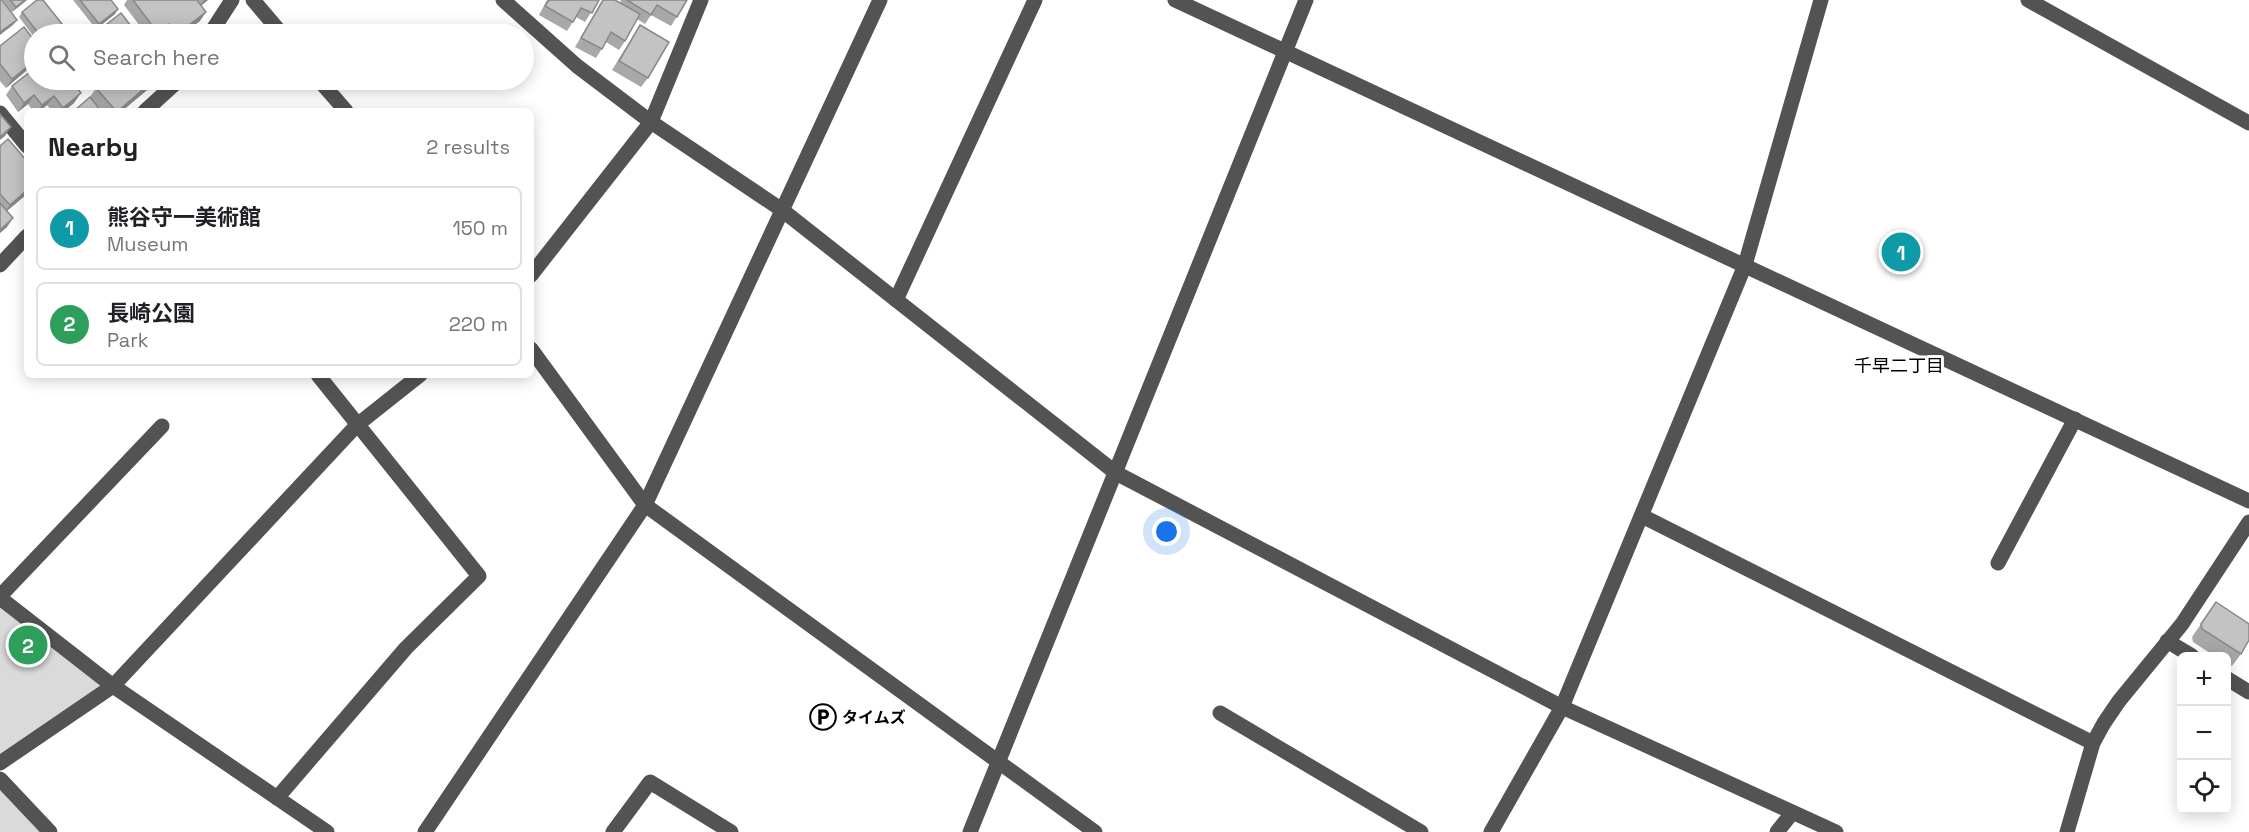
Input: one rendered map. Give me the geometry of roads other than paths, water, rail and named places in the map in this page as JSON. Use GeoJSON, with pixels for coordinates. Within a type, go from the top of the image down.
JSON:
{"type":"FeatureCollection","features":[{"type":"Feature","properties":{"kind":"street"},"geometry":{"type":"LineString","coordinates":[[216,24],[232,0]]}},
{"type":"Feature","properties":{"kind":"street"},"geometry":{"type":"LineString","coordinates":[[254,0],[274,24]]}},
{"type":"Feature","properties":{"kind":"street"},"geometry":{"type":"LineString","coordinates":[[503,0],[530,24]]}},
{"type":"Feature","properties":{"kind":"street"},"geometry":{"type":"LineString","coordinates":[[534,271],[651,122],[701,0]]}},
{"type":"Feature","properties":{"kind":"street"},"geometry":{"type":"LineString","coordinates":[[425,832],[645,506],[880,0]]}},
{"type":"Feature","properties":{"kind":"street"},"geometry":{"type":"LineString","coordinates":[[896,300],[1035,0]]}},
{"type":"Feature","properties":{"kind":"street"},"geometry":{"type":"LineString","coordinates":[[1175,0],[2249,501]]}},
{"type":"Feature","properties":{"kind":"street"},"geometry":{"type":"LineString","coordinates":[[970,832],[1306,0]]}},
{"type":"Feature","properties":{"kind":"street"},"geometry":{"type":"LineString","coordinates":[[1491,832],[1562,707],[1745,265],[1821,0]]}},
{"type":"Feature","properties":{"kind":"street"},"geometry":{"type":"LineString","coordinates":[[2028,0],[2249,123]]}},
{"type":"Feature","properties":{"kind":"street"},"geometry":{"type":"LineString","coordinates":[[534,28],[577,66],[651,122],[782,210],[1116,473],[1562,707],[1836,832]]}},
{"type":"Feature","properties":{"kind":"street"},"geometry":{"type":"LineString","coordinates":[[148,108],[168,90]]}},
{"type":"Feature","properties":{"kind":"street"},"geometry":{"type":"LineString","coordinates":[[328,90],[343,108]]}},
{"type":"Feature","properties":{"kind":"street"},"geometry":{"type":"LineString","coordinates":[[0,113],[24,142]]}},
{"type":"Feature","properties":{"kind":"street"},"geometry":{"type":"LineString","coordinates":[[0,265],[24,240]]}},
{"type":"Feature","properties":{"kind":"street"},"geometry":{"type":"LineString","coordinates":[[534,353],[645,506],[1095,832]]}},
{"type":"Feature","properties":{"kind":"street"},"geometry":{"type":"LineString","coordinates":[[277,798],[406,648],[479,576],[320,378]]}},
{"type":"Feature","properties":{"kind":"street"},"geometry":{"type":"LineString","coordinates":[[0,763],[113,686],[357,425],[416,378]]}},
{"type":"Feature","properties":{"kind":"street"},"geometry":{"type":"LineString","coordinates":[[1998,563],[2075,419]]}},
{"type":"Feature","properties":{"kind":"street"},"geometry":{"type":"LineString","coordinates":[[162,426],[0,597],[113,686],[327,832]]}},
{"type":"Feature","properties":{"kind":"street"},"geometry":{"type":"LineString","coordinates":[[1642,516],[2093,743]]}},
{"type":"Feature","properties":{"kind":"street"},"geometry":{"type":"LineString","coordinates":[[2067,832],[2093,743],[2118,701],[2182,624],[2249,522]]}},
{"type":"Feature","properties":{"kind":"street"},"geometry":{"type":"LineString","coordinates":[[2167,641],[2184,652]]}},
{"type":"Feature","properties":{"kind":"street"},"geometry":{"type":"LineString","coordinates":[[2231,681],[2249,692]]}},
{"type":"Feature","properties":{"kind":"street"},"geometry":{"type":"LineString","coordinates":[[1220,712],[1422,832]]}},
{"type":"Feature","properties":{"kind":"street"},"geometry":{"type":"LineString","coordinates":[[0,779],[50,832]]}},
{"type":"Feature","properties":{"kind":"street"},"geometry":{"type":"LineString","coordinates":[[613,832],[650,782],[731,832]]}},
{"type":"Feature","properties":{"kind":"street"},"geometry":{"type":"LineString","coordinates":[[1777,832],[1792,813]]}},
{"type":"Feature","properties":{"kind":"place","name":"熊谷守一美術館"},"geometry":{"type":"Point","coordinates":[1901,252]}},
{"type":"Feature","properties":{"kind":"place","name":"長崎公園"},"geometry":{"type":"Point","coordinates":[28,645]}},
{"type":"Feature","properties":{"kind":"place","name":"タイムズ"},"geometry":{"type":"Point","coordinates":[823,717]}},
{"type":"Feature","properties":{"kind":"district","name":"千早二丁目"},"geometry":{"type":"Point","coordinates":[1899,366]}}]}
